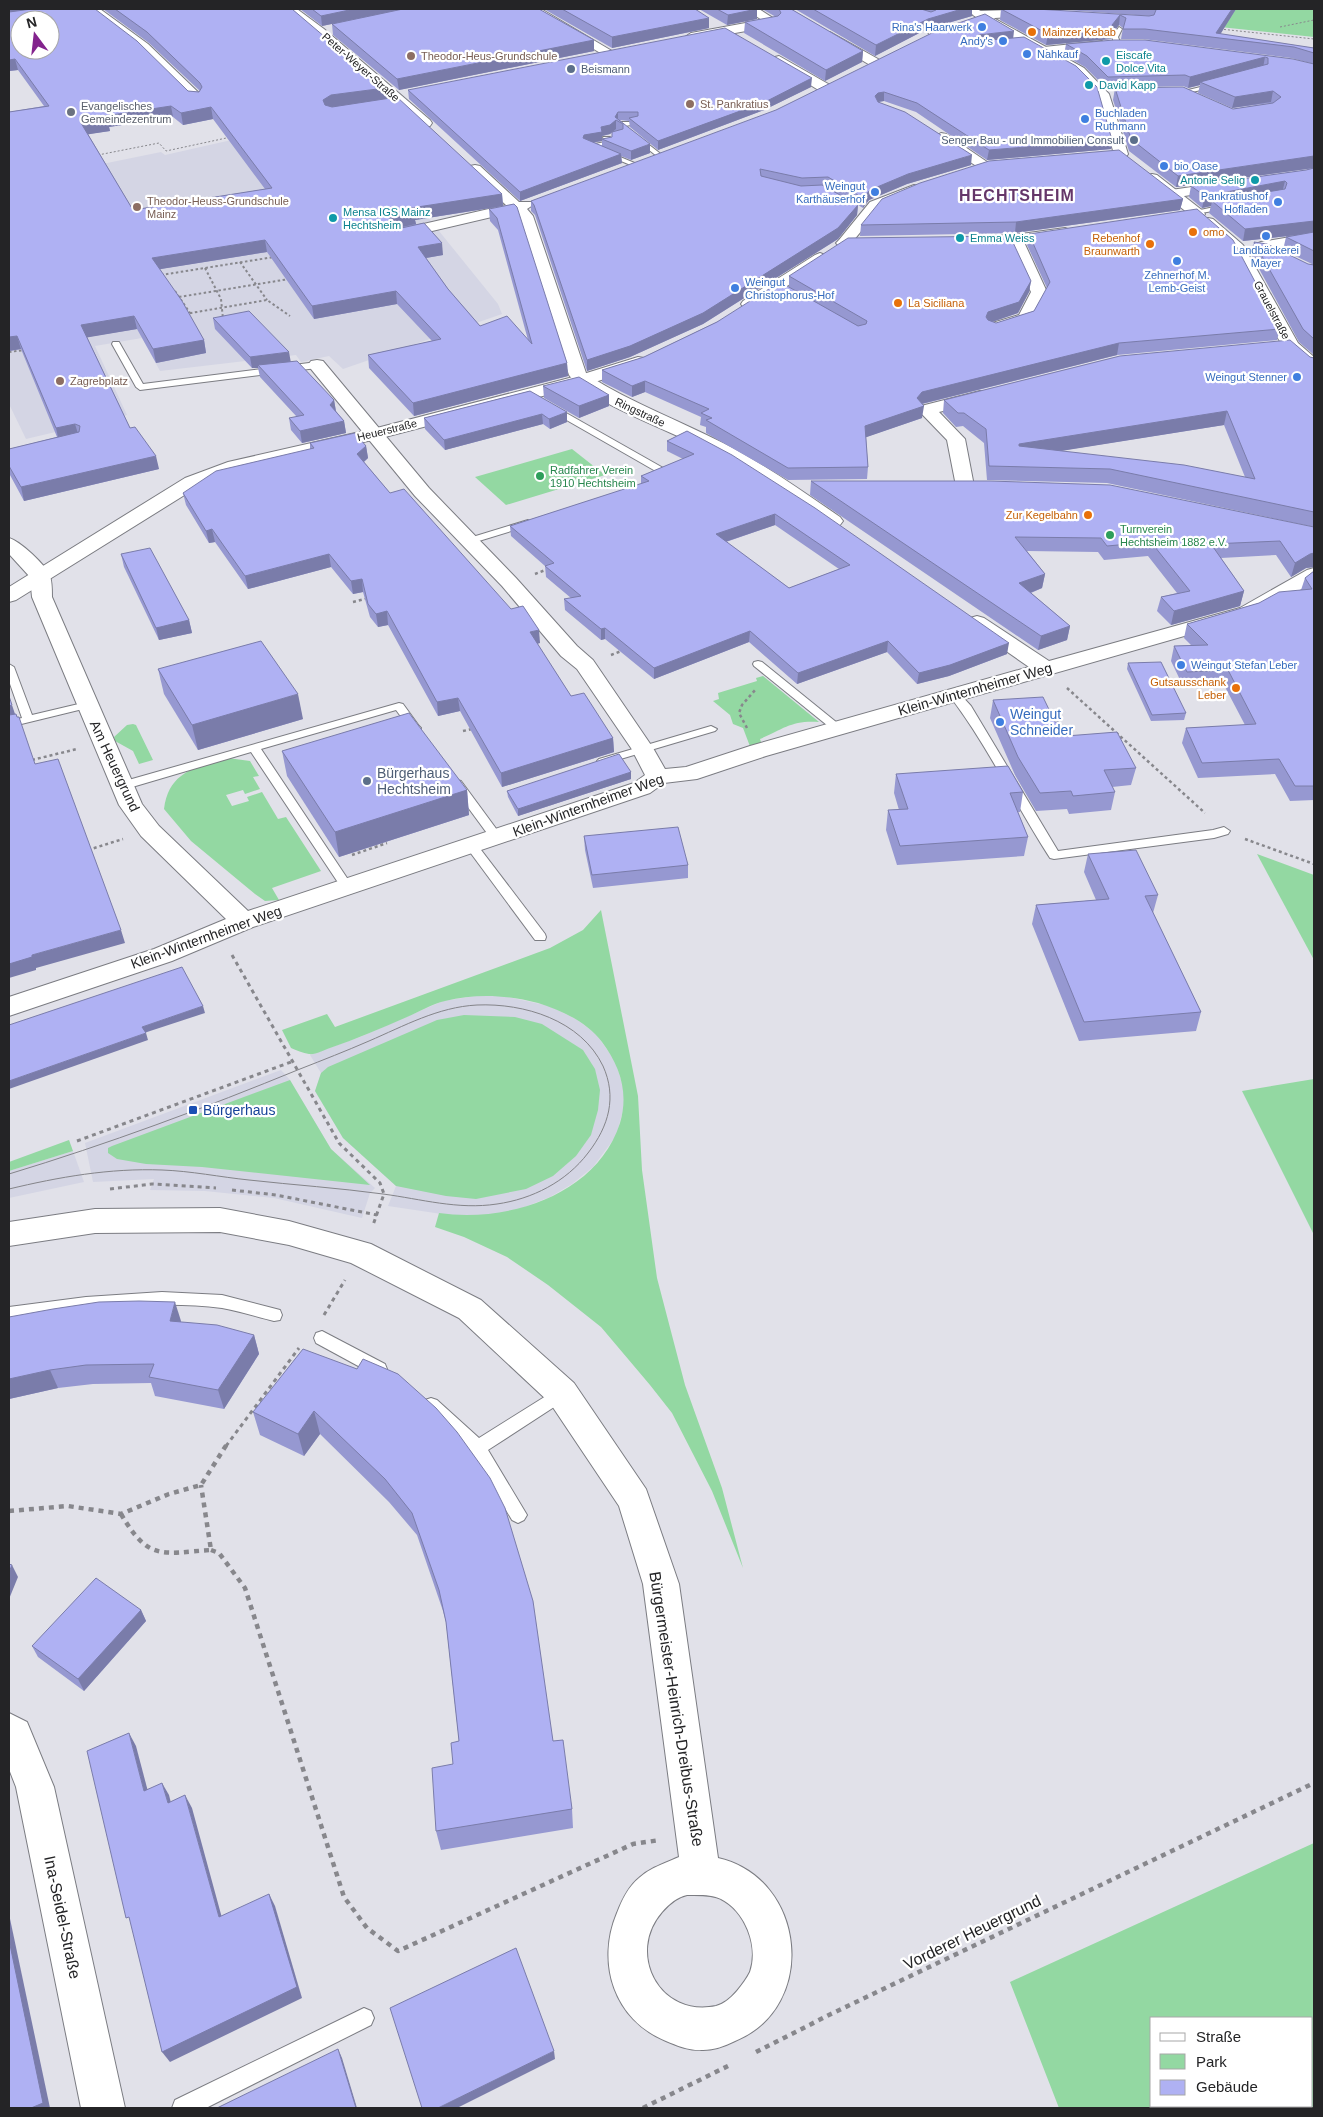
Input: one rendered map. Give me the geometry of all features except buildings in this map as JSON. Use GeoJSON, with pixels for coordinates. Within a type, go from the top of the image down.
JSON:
{"type":"FeatureCollection","features":[{"type":"Feature","properties":{"kind":"street"},"geometry":{"type":"LineString","coordinates":[[93,9],[144,47],[196,98]]}},
{"type":"Feature","properties":{"kind":"street","name":"Peter-Weyer-Straße"},"geometry":{"type":"LineString","coordinates":[[290,9],[325,31],[438,135]]}},
{"type":"Feature","properties":{"kind":"street"},"geometry":{"type":"LineString","coordinates":[[532,9],[616,53],[593,58]]}},
{"type":"Feature","properties":{"kind":"street"},"geometry":{"type":"LineString","coordinates":[[677,40],[773,22],[751,9]]}},
{"type":"Feature","properties":{"kind":"street"},"geometry":{"type":"LineString","coordinates":[[916,41],[930,32],[966,18],[1047,13]]}},
{"type":"Feature","properties":{"kind":"street"},"geometry":{"type":"LineString","coordinates":[[966,18],[1044,51],[1080,71],[1103,94],[1131,161],[1238,248],[1261,247],[1314,238]]}},
{"type":"Feature","properties":{"kind":"street"},"geometry":{"type":"LineString","coordinates":[[710,22],[742,38]]}},
{"type":"Feature","properties":{"kind":"street"},"geometry":{"type":"LineString","coordinates":[[817,28],[879,60],[858,71]]}},
{"type":"Feature","properties":{"kind":"street"},"geometry":{"type":"LineString","coordinates":[[1044,51],[1134,45]]}},
{"type":"Feature","properties":{"kind":"street"},"geometry":{"type":"LineString","coordinates":[[767,53],[829,86],[810,96]]}},
{"type":"Feature","properties":{"kind":"street"},"geometry":{"type":"LineString","coordinates":[[1165,92],[1183,92],[1206,103]]}},
{"type":"Feature","properties":{"kind":"street"},"geometry":{"type":"LineString","coordinates":[[384,104],[415,93]]}},
{"type":"Feature","properties":{"kind":"street"},"geometry":{"type":"LineString","coordinates":[[1103,94],[1120,94]]}},
{"type":"Feature","properties":{"kind":"street"},"geometry":{"type":"LineString","coordinates":[[926,128],[991,166],[968,172]]}},
{"type":"Feature","properties":{"kind":"street"},"geometry":{"type":"LineString","coordinates":[[617,172],[665,154]]}},
{"type":"Feature","properties":{"kind":"street"},"geometry":{"type":"LineString","coordinates":[[1104,156],[1131,161]]}},
{"type":"Feature","properties":{"kind":"street"},"geometry":{"type":"LineString","coordinates":[[466,161],[526,216],[578,375],[582,380]]}},
{"type":"Feature","properties":{"kind":"street"},"geometry":{"type":"LineString","coordinates":[[738,312],[780,287],[844,243],[864,213],[875,205],[931,183]]}},
{"type":"Feature","properties":{"kind":"street"},"geometry":{"type":"LineString","coordinates":[[1171,194],[1240,184]]}},
{"type":"Feature","properties":{"kind":"street"},"geometry":{"type":"LineString","coordinates":[[398,234],[517,208],[535,202]]}},
{"type":"Feature","properties":{"kind":"street"},"geometry":{"type":"LineString","coordinates":[[1178,217],[1196,213]]}},
{"type":"Feature","properties":{"kind":"street"},"geometry":{"type":"LineString","coordinates":[[958,241],[1014,240],[1082,231]]}},
{"type":"Feature","properties":{"kind":"street"},"geometry":{"type":"LineString","coordinates":[[994,328],[1026,318],[1039,292],[1014,240]]}},
{"type":"Feature","properties":{"kind":"street"},"geometry":{"type":"LineString","coordinates":[[844,243],[863,242]]}},
{"type":"Feature","properties":{"kind":"street"},"geometry":{"type":"LineString","coordinates":[[1261,247],[1284,259]]}},
{"type":"Feature","properties":{"kind":"street","name":"Grauelstraße"},"geometry":{"type":"LineString","coordinates":[[1238,248],[1291,346],[1314,365]]}},
{"type":"Feature","properties":{"kind":"street"},"geometry":{"type":"LineString","coordinates":[[1272,347],[1291,346]]}},
{"type":"Feature","properties":{"kind":"street","name":"Heuerstraße"},"geometry":{"type":"LineString","coordinates":[[9,596],[192,482],[235,466],[536,399],[582,380],[637,363],[653,355]]}},
{"type":"Feature","properties":{"kind":"street"},"geometry":{"type":"LineString","coordinates":[[317,365],[422,492],[509,582],[569,651],[585,665],[642,748],[658,777]]}},
{"type":"Feature","properties":{"kind":"street","name":"Ringstraße"},"geometry":{"type":"LineString","coordinates":[[582,380],[619,402],[717,447],[786,488],[850,534]]}},
{"type":"Feature","properties":{"kind":"street"},"geometry":{"type":"LineString","coordinates":[[965,486],[956,439],[927,410],[992,393]]}},
{"type":"Feature","properties":{"kind":"street"},"geometry":{"type":"LineString","coordinates":[[945,486],[984,487]]}},
{"type":"Feature","properties":{"kind":"street"},"geometry":{"type":"LineString","coordinates":[[786,488],[815,488]]}},
{"type":"Feature","properties":{"kind":"street"},"geometry":{"type":"LineString","coordinates":[[9,544],[20,553],[40,576]]}},
{"type":"Feature","properties":{"kind":"street","name":"Klein-Winternheimer Weg"},"geometry":{"type":"LineString","coordinates":[[9,1007],[163,955],[236,925],[642,788],[658,777],[689,774],[837,728],[1247,612],[1314,574]]}},
{"type":"Feature","properties":{"kind":"street","name":"Am Heuergrund"},"geometry":{"type":"LineString","coordinates":[[40,576],[42,597],[131,805],[150,831],[236,925]]}},
{"type":"Feature","properties":{"kind":"street"},"geometry":{"type":"LineString","coordinates":[[964,613],[1046,669]]}},
{"type":"Feature","properties":{"kind":"street","name":"Bürgermeister-Heinrich-Dreibus-Straße"},"geometry":{"type":"LineString","coordinates":[[9,1234],[94,1222],[220,1220],[289,1233],[360,1253],[470,1310],[562,1393],[634,1500],[661,1584],[701,1874]]}},
{"type":"Feature","properties":{"kind":"street","name":"Ina-Seidel-Straße"},"geometry":{"type":"LineString","coordinates":[[9,1732],[14,1735],[35,1787],[103,2108]]}},
{"type":"Feature","properties":{"kind":"lane"},"geometry":{"type":"LineString","coordinates":[[1118,45],[1115,37],[1122,22]]}},
{"type":"Feature","properties":{"kind":"lane"},"geometry":{"type":"LineString","coordinates":[[1183,92],[1223,84]]}},
{"type":"Feature","properties":{"kind":"lane"},"geometry":{"type":"LineString","coordinates":[[635,123],[619,124],[665,154]]}},
{"type":"Feature","properties":{"kind":"lane"},"geometry":{"type":"LineString","coordinates":[[613,137],[605,138],[610,143],[588,146],[635,165]]}},
{"type":"Feature","properties":{"kind":"lane"},"geometry":{"type":"LineString","coordinates":[[603,152],[620,148]]}},
{"type":"Feature","properties":{"kind":"lane"},"geometry":{"type":"LineString","coordinates":[[1196,213],[1240,204]]}},
{"type":"Feature","properties":{"kind":"lane"},"geometry":{"type":"LineString","coordinates":[[116,344],[140,387],[317,365]]}},
{"type":"Feature","properties":{"kind":"lane"},"geometry":{"type":"LineString","coordinates":[[536,399],[662,472]]}},
{"type":"Feature","properties":{"kind":"lane"},"geometry":{"type":"LineString","coordinates":[[469,541],[534,521]]}},
{"type":"Feature","properties":{"kind":"lane"},"geometry":{"type":"LineString","coordinates":[[758,664],[837,728]]}},
{"type":"Feature","properties":{"kind":"lane"},"geometry":{"type":"LineString","coordinates":[[9,667],[28,719]]}},
{"type":"Feature","properties":{"kind":"lane"},"geometry":{"type":"LineString","coordinates":[[955,695],[965,706],[1002,765],[1054,855],[1214,834],[1224,831]]}},
{"type":"Feature","properties":{"kind":"lane"},"geometry":{"type":"LineString","coordinates":[[9,724],[87,705]]}},
{"type":"Feature","properties":{"kind":"lane"},"geometry":{"type":"LineString","coordinates":[[122,786],[399,706],[422,737]]}},
{"type":"Feature","properties":{"kind":"lane"},"geometry":{"type":"LineString","coordinates":[[587,766],[642,748],[711,729]]}},
{"type":"Feature","properties":{"kind":"lane"},"geometry":{"type":"LineString","coordinates":[[255,749],[347,887]]}},
{"type":"Feature","properties":{"kind":"lane"},"geometry":{"type":"LineString","coordinates":[[450,775],[496,837]]}},
{"type":"Feature","properties":{"kind":"lane"},"geometry":{"type":"LineString","coordinates":[[471,846],[540,937]]}},
{"type":"Feature","properties":{"kind":"lane"},"geometry":{"type":"LineString","coordinates":[[9,1313],[68,1304],[136,1298],[216,1301],[274,1315]]}},
{"type":"Feature","properties":{"kind":"lane"},"geometry":{"type":"LineString","coordinates":[[322,1338],[393,1376]]}},
{"type":"Feature","properties":{"kind":"lane"},"geometry":{"type":"LineString","coordinates":[[478,1448],[562,1393]]}},
{"type":"Feature","properties":{"kind":"lane"},"geometry":{"type":"LineString","coordinates":[[423,1397],[478,1448],[518,1515]]}},
{"type":"Feature","properties":{"kind":"lane"},"geometry":{"type":"LineString","coordinates":[[183,2108],[364,2018]]}},
{"type":"Feature","properties":{"kind":"path"},"geometry":{"type":"LineString","coordinates":[[1280,27],[1314,20]]}},
{"type":"Feature","properties":{"kind":"path"},"geometry":{"type":"LineString","coordinates":[[1219,28],[1314,39]]}},
{"type":"Feature","properties":{"kind":"path"},"geometry":{"type":"LineString","coordinates":[[94,156],[159,143],[166,151],[232,137]]}},
{"type":"Feature","properties":{"kind":"path"},"geometry":{"type":"LineString","coordinates":[[162,281],[158,275],[282,256]]}},
{"type":"Feature","properties":{"kind":"path"},"geometry":{"type":"LineString","coordinates":[[240,262],[267,300],[290,316]]}},
{"type":"Feature","properties":{"kind":"path"},"geometry":{"type":"LineString","coordinates":[[206,268],[223,308],[222,328]]}},
{"type":"Feature","properties":{"kind":"path"},"geometry":{"type":"LineString","coordinates":[[179,297],[290,279]]}},
{"type":"Feature","properties":{"kind":"path"},"geometry":{"type":"LineString","coordinates":[[170,288],[175,291],[190,313]]}},
{"type":"Feature","properties":{"kind":"path"},"geometry":{"type":"LineString","coordinates":[[184,314],[267,300]]}},
{"type":"Feature","properties":{"kind":"path"},"geometry":{"type":"LineString","coordinates":[[9,352],[28,349]]}},
{"type":"Feature","properties":{"kind":"path"},"geometry":{"type":"LineString","coordinates":[[509,582],[556,567]]}},
{"type":"Feature","properties":{"kind":"path"},"geometry":{"type":"LineString","coordinates":[[353,602],[372,597]]}},
{"type":"Feature","properties":{"kind":"path"},"geometry":{"type":"LineString","coordinates":[[585,665],[630,648]]}},
{"type":"Feature","properties":{"kind":"path"},"geometry":{"type":"LineString","coordinates":[[1046,669],[1224,831],[1314,864]]}},
{"type":"Feature","properties":{"kind":"path"},"geometry":{"type":"LineString","coordinates":[[463,731],[472,728]]}},
{"type":"Feature","properties":{"kind":"path"},"geometry":{"type":"LineString","coordinates":[[26,762],[80,748]]}},
{"type":"Feature","properties":{"kind":"path"},"geometry":{"type":"LineString","coordinates":[[82,852],[150,831]]}},
{"type":"Feature","properties":{"kind":"path"},"geometry":{"type":"LineString","coordinates":[[236,925],[226,944],[291,1062],[340,1143],[377,1178],[383,1189],[383,1199],[370,1232]]}},
{"type":"Feature","properties":{"kind":"path"},"geometry":{"type":"LineString","coordinates":[[77,1141],[291,1062]]}},
{"type":"Feature","properties":{"kind":"path"},"geometry":{"type":"LineString","coordinates":[[322,1317],[349,1273]]}},
{"type":"Feature","properties":{"kind":"path"},"geometry":{"type":"LineString","coordinates":[[211,1550],[201,1485],[235,1432],[305,1340]]}},
{"type":"Feature","properties":{"kind":"path"},"geometry":{"type":"LineString","coordinates":[[9,1511],[68,1506],[121,1514],[169,1494],[201,1485]]}},
{"type":"Feature","properties":{"kind":"path"},"geometry":{"type":"LineString","coordinates":[[121,1514],[131,1533],[143,1546],[155,1553],[172,1554],[211,1550],[218,1553],[245,1588],[344,1897],[367,1928],[398,1951],[634,1844],[696,1834]]}},
{"type":"Feature","properties":{"kind":"path","name":"Vorderer Heuergrund"},"geometry":{"type":"LineString","coordinates":[[746,2056],[1314,1783]]}},
{"type":"Feature","properties":{"kind":"path"},"geometry":{"type":"LineString","coordinates":[[643,2108],[730,2065]]}},
{"type":"Feature","properties":{"kind":"shaded area"},"geometry":{"type":"Polygon","coordinates":[[[346,116],[498,304],[502,314],[343,369],[329,356],[301,362],[296,355],[160,371],[142,338],[95,346],[127,415],[26,439],[9,404],[9,183],[161,152],[165,155],[346,116]]]}},
{"type":"Feature","properties":{"kind":"shaded area"},"geometry":{"type":"Polygon","coordinates":[[[482,995],[503,996],[549,1006],[576,1019],[596,1034],[615,1061],[624,1089],[624,1107],[616,1136],[593,1167],[572,1184],[550,1197],[522,1208],[493,1215],[455,1216],[388,1206],[396,1186],[343,1138],[315,1091],[321,1073],[310,1055],[360,1037],[443,1001],[482,995]]]}},
{"type":"Feature","properties":{"kind":"shaded area"},"geometry":{"type":"Polygon","coordinates":[[[281,1070],[290,1080],[331,1149],[375,1188],[370,1193],[362,1218],[274,1198],[205,1191],[150,1190],[154,1179],[93,1182],[85,1143],[281,1070]]]}},
{"type":"Feature","properties":{"kind":"shaded area"},"geometry":{"type":"Polygon","coordinates":[[[73,1151],[84,1182],[9,1198],[9,1171],[73,1151]]]}},
{"type":"Feature","properties":{"kind":"green space"},"geometry":{"type":"Polygon","coordinates":[[[1217,9],[1314,9],[1314,37],[1173,22],[1217,9]]]}},
{"type":"Feature","properties":{"kind":"green space","name":"Radfahrer Verein 1910 Hechtsheim"},"geometry":{"type":"Polygon","coordinates":[[[572,449],[605,475],[506,505],[475,477],[572,449]]]}},
{"type":"Feature","properties":{"kind":"green space"},"geometry":{"type":"Polygon","coordinates":[[[763,676],[819,722],[802,722],[788,726],[760,739],[762,745],[751,749],[743,728],[733,724],[730,715],[713,701],[719,699],[718,693],[757,681],[756,678],[763,676]]]}},
{"type":"Feature","properties":{"kind":"green space"},"geometry":{"type":"Polygon","coordinates":[[[127,725],[136,725],[153,760],[139,764],[133,751],[115,741],[114,737],[127,725]]]}},
{"type":"Feature","properties":{"kind":"green space"},"geometry":{"type":"Polygon","coordinates":[[[228,758],[250,761],[259,776],[253,777],[260,789],[245,794],[243,790],[226,795],[232,806],[249,801],[247,797],[262,792],[278,819],[286,817],[321,871],[272,888],[279,900],[265,901],[255,894],[191,841],[164,809],[167,796],[178,779],[195,768],[228,758]]]}},
{"type":"Feature","properties":{"kind":"green space"},"geometry":{"type":"Polygon","coordinates":[[[1257,854],[1314,875],[1314,960],[1257,854]]]}},
{"type":"Feature","properties":{"kind":"green space"},"geometry":{"type":"Polygon","coordinates":[[[601,910],[638,1096],[642,1170],[657,1278],[685,1385],[722,1488],[743,1568],[712,1491],[672,1413],[601,1327],[548,1285],[507,1257],[464,1237],[435,1227],[439,1213],[466,1215],[493,1213],[521,1208],[547,1199],[571,1186],[592,1169],[608,1148],[620,1123],[624,1101],[618,1070],[602,1042],[589,1028],[556,1009],[526,1000],[492,996],[457,998],[440,1002],[369,1033],[314,1054],[307,1054],[291,1048],[282,1030],[327,1014],[335,1027],[550,948],[583,930],[601,910]]]}},
{"type":"Feature","properties":{"kind":"green space"},"geometry":{"type":"Polygon","coordinates":[[[464,1015],[515,1017],[542,1024],[583,1050],[595,1069],[600,1090],[598,1110],[591,1135],[576,1156],[553,1176],[526,1189],[476,1199],[446,1196],[396,1186],[343,1138],[315,1091],[321,1073],[328,1067],[437,1020],[464,1015]]]}},
{"type":"Feature","properties":{"kind":"green space"},"geometry":{"type":"Polygon","coordinates":[[[1314,1079],[1314,1235],[1242,1091],[1314,1079]]]}},
{"type":"Feature","properties":{"kind":"green space"},"geometry":{"type":"Polygon","coordinates":[[[290,1080],[331,1149],[370,1185],[202,1167],[146,1164],[117,1159],[108,1153],[108,1148],[112,1146],[290,1080]]]}},
{"type":"Feature","properties":{"kind":"green space"},"geometry":{"type":"Polygon","coordinates":[[[69,1140],[73,1151],[9,1171],[9,1162],[69,1140]]]}},
{"type":"Feature","properties":{"kind":"green space"},"geometry":{"type":"Polygon","coordinates":[[[1314,1843],[1314,2108],[1059,2108],[1010,1982],[1314,1843]]]}},
{"type":"Feature","properties":{"kind":"tram line"},"geometry":{"type":"LineString","coordinates":[[9,1174],[156,1125],[228,1098],[435,1013],[477,1005],[495,1005],[532,1011],[566,1026],[581,1037],[593,1050],[603,1066],[610,1089],[609,1111],[606,1122],[588,1153],[559,1181],[547,1188],[510,1202],[468,1206],[454,1205],[366,1192],[162,1170],[123,1170],[85,1174],[9,1189]]}},
{"type":"Feature","properties":{"kind":"place","name":"Rina's Haarwerk"},"geometry":{"type":"Point","coordinates":[982,27]}},
{"type":"Feature","properties":{"kind":"place","name":"Mainzer Kebab"},"geometry":{"type":"Point","coordinates":[1032,32]}},
{"type":"Feature","properties":{"kind":"place","name":"Andy's"},"geometry":{"type":"Point","coordinates":[1003,41]}},
{"type":"Feature","properties":{"kind":"place","name":"Nahkauf"},"geometry":{"type":"Point","coordinates":[1027,54]}},
{"type":"Feature","properties":{"kind":"place","name":"Theodor-Heus-Grundschule"},"geometry":{"type":"Point","coordinates":[411,56]}},
{"type":"Feature","properties":{"kind":"place","name":"Eiscafe Dolce Vita"},"geometry":{"type":"Point","coordinates":[1106,61]}},
{"type":"Feature","properties":{"kind":"place","name":"Beismann"},"geometry":{"type":"Point","coordinates":[571,69]}},
{"type":"Feature","properties":{"kind":"place","name":"David Kapp"},"geometry":{"type":"Point","coordinates":[1089,85]}},
{"type":"Feature","properties":{"kind":"place","name":"St. Pankratius"},"geometry":{"type":"Point","coordinates":[690,104]}},
{"type":"Feature","properties":{"kind":"place","name":"Evangelisches Gemeindezentrum"},"geometry":{"type":"Point","coordinates":[71,112]}},
{"type":"Feature","properties":{"kind":"place","name":"Buchladen Ruthmann"},"geometry":{"type":"Point","coordinates":[1085,119]}},
{"type":"Feature","properties":{"kind":"place","name":"Senger Bau - und Immobilien Consult"},"geometry":{"type":"Point","coordinates":[1134,140]}},
{"type":"Feature","properties":{"kind":"place","name":"bio Oase"},"geometry":{"type":"Point","coordinates":[1164,166]}},
{"type":"Feature","properties":{"kind":"place","name":"Antonie Selig"},"geometry":{"type":"Point","coordinates":[1255,180]}},
{"type":"Feature","properties":{"kind":"place","name":"Weingut Karthäuserhof"},"geometry":{"type":"Point","coordinates":[875,192]}},
{"type":"Feature","properties":{"kind":"place","name":"Pankratiushof Hofladen"},"geometry":{"type":"Point","coordinates":[1278,202]}},
{"type":"Feature","properties":{"kind":"place","name":"Theodor-Heuss-Grundschule Mainz"},"geometry":{"type":"Point","coordinates":[137,207]}},
{"type":"Feature","properties":{"kind":"place","name":"Mensa IGS Mainz Hechtsheim"},"geometry":{"type":"Point","coordinates":[333,218]}},
{"type":"Feature","properties":{"kind":"place","name":"omo"},"geometry":{"type":"Point","coordinates":[1193,232]}},
{"type":"Feature","properties":{"kind":"place","name":"Landbäckerei Mayer"},"geometry":{"type":"Point","coordinates":[1266,236]}},
{"type":"Feature","properties":{"kind":"place","name":"Emma Weiss"},"geometry":{"type":"Point","coordinates":[960,238]}},
{"type":"Feature","properties":{"kind":"place","name":"Rebenhof Braunwarth"},"geometry":{"type":"Point","coordinates":[1150,244]}},
{"type":"Feature","properties":{"kind":"place","name":"Zehnerhof M. Lemb-Geist"},"geometry":{"type":"Point","coordinates":[1177,261]}},
{"type":"Feature","properties":{"kind":"place","name":"Weingut Christophorus-Hof"},"geometry":{"type":"Point","coordinates":[735,288]}},
{"type":"Feature","properties":{"kind":"place","name":"La Siciliana"},"geometry":{"type":"Point","coordinates":[898,303]}},
{"type":"Feature","properties":{"kind":"place","name":"Weingut Stenner"},"geometry":{"type":"Point","coordinates":[1297,377]}},
{"type":"Feature","properties":{"kind":"place","name":"Zagrebplatz"},"geometry":{"type":"Point","coordinates":[60,381]}},
{"type":"Feature","properties":{"kind":"place","name":"Radfahrer Verein 1910 Hechtsheim"},"geometry":{"type":"Point","coordinates":[540,476]}},
{"type":"Feature","properties":{"kind":"place","name":"Zur Kegelbahn"},"geometry":{"type":"Point","coordinates":[1088,515]}},
{"type":"Feature","properties":{"kind":"place","name":"Turnverein Hechtsheim 1882 e.V."},"geometry":{"type":"Point","coordinates":[1110,535]}},
{"type":"Feature","properties":{"kind":"place","name":"Weingut Stefan Leber"},"geometry":{"type":"Point","coordinates":[1181,665]}},
{"type":"Feature","properties":{"kind":"place","name":"Gutsausschank Leber"},"geometry":{"type":"Point","coordinates":[1236,688]}},
{"type":"Feature","properties":{"kind":"place","name":"Weingut Schneider"},"geometry":{"type":"Point","coordinates":[1000,722]}},
{"type":"Feature","properties":{"kind":"place","name":"Bürgerhaus Hechtsheim"},"geometry":{"type":"Point","coordinates":[367,781]}},
{"type":"Feature","properties":{"kind":"place","name":"Bürgerhaus"},"geometry":{"type":"Point","coordinates":[193,1110]}},
{"type":"Feature","properties":{"kind":"district","name":"HECHTSHEIM"},"geometry":{"type":"Point","coordinates":[1017,195]}}]}
